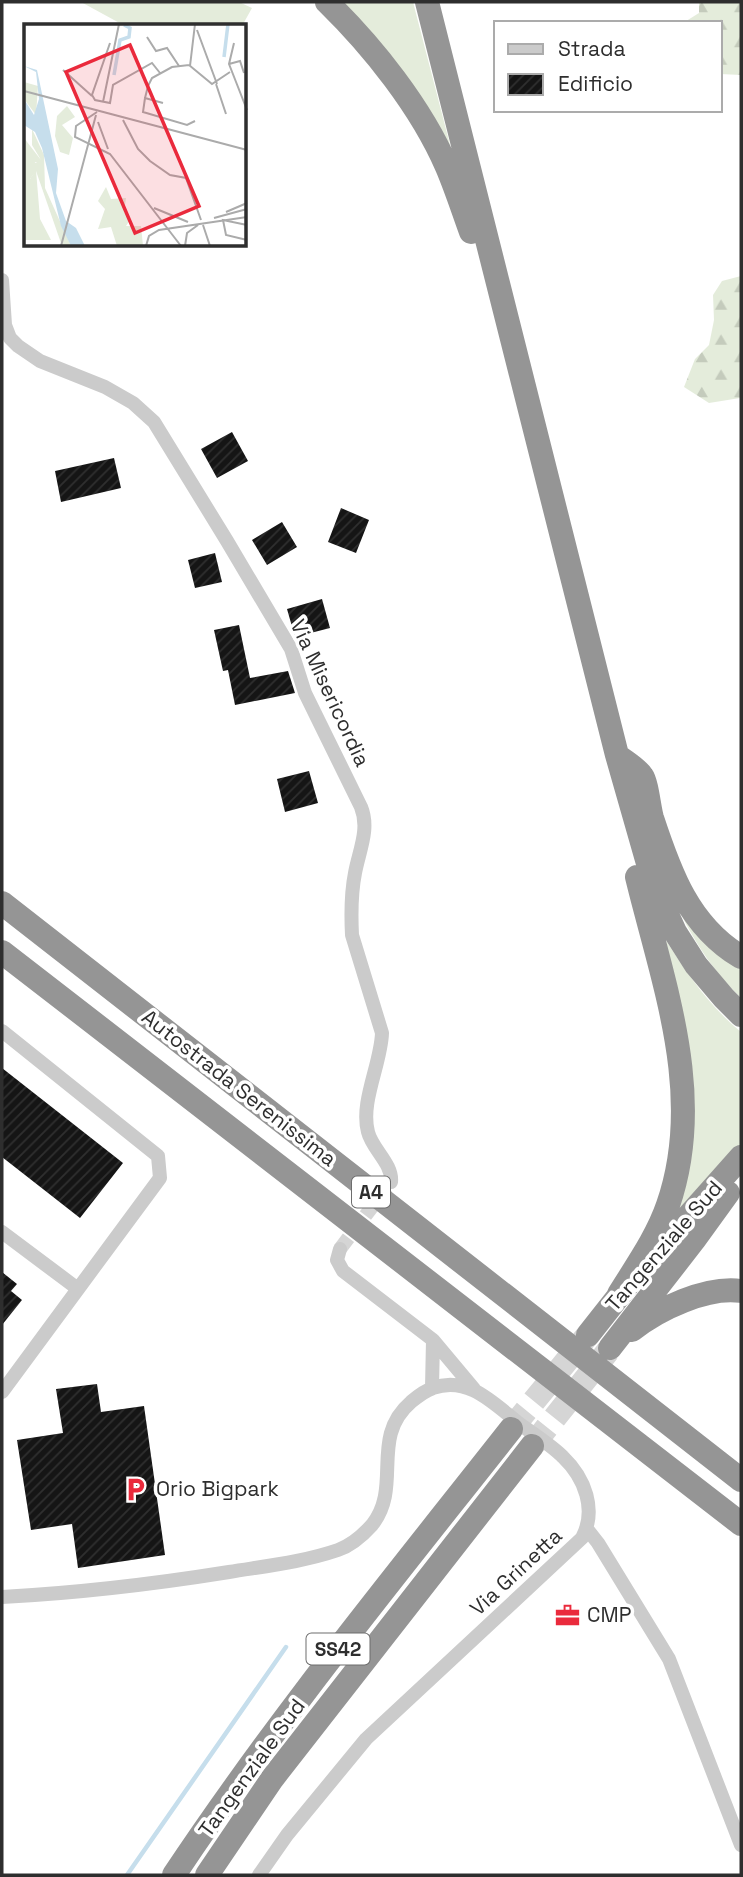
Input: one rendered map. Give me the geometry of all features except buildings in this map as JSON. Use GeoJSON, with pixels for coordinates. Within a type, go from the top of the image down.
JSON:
{"type":"FeatureCollection","features":[{"type":"Feature","properties":{"kind":"highway"},"geometry":{"type":"LineString","coordinates":[[327,2],[374,53],[421,119],[446,164],[476,248],[508,370],[534,421]]}},
{"type":"Feature","properties":{"kind":"highway"},"geometry":{"type":"LineString","coordinates":[[427,2],[617,755],[655,888],[675,932],[696,965],[741,1015]]}},
{"type":"Feature","properties":{"kind":"highway"},"geometry":{"type":"LineString","coordinates":[[444,2],[450,25],[451,96]]}},
{"type":"Feature","properties":{"kind":"highway"},"geometry":{"type":"LineString","coordinates":[[617,755],[642,776],[666,859],[688,906],[712,936],[741,957]]}},
{"type":"Feature","properties":{"kind":"highway"},"geometry":{"type":"LineString","coordinates":[[617,755],[612,785],[665,985],[679,1048],[684,1104],[682,1143],[668,1205],[654,1237],[620,1294]]}},
{"type":"Feature","properties":{"kind":"highway","name":"Autostrada Serenissima"},"geometry":{"type":"LineString","coordinates":[[2,903],[741,1480]]}},
{"type":"Feature","properties":{"kind":"highway","name":"Autostrada Serenissima"},"geometry":{"type":"LineString","coordinates":[[2,952],[741,1524]]}},
{"type":"Feature","properties":{"kind":"highway","name":"Tangenziale Sud"},"geometry":{"type":"LineString","coordinates":[[588,1335],[620,1294],[741,1157]]}},
{"type":"Feature","properties":{"kind":"highway","name":"Tangenziale Sud"},"geometry":{"type":"LineString","coordinates":[[741,1174],[694,1240],[610,1348],[636,1327],[673,1305],[698,1296],[741,1291]]}},
{"type":"Feature","properties":{"kind":"highway","name":"Tangenziale Sud"},"geometry":{"type":"LineString","coordinates":[[174,1875],[258,1756],[335,1654],[511,1429]]}},
{"type":"Feature","properties":{"kind":"highway","name":"Tangenziale Sud"},"geometry":{"type":"LineString","coordinates":[[207,1875],[272,1779],[531,1446]]}},
{"type":"Feature","properties":{"kind":"street","name":"Via Misericordia"},"geometry":{"type":"LineString","coordinates":[[2,280],[5,325],[10,338],[18,346],[40,361],[105,387],[133,403],[154,422],[291,649],[304,693],[361,807],[365,823],[354,876],[351,921],[356,951],[371,991],[382,1033],[382,1047],[366,1125],[371,1140],[390,1170],[391,1182]]}},
{"type":"Feature","properties":{"kind":"street"},"geometry":{"type":"LineString","coordinates":[[2,1031],[158,1156],[160,1178],[2,1392]]}},
{"type":"Feature","properties":{"kind":"street"},"geometry":{"type":"LineString","coordinates":[[2,1232],[78,1289]]}},
{"type":"Feature","properties":{"kind":"street"},"geometry":{"type":"LineString","coordinates":[[340,1249],[337,1260],[343,1271],[433,1340],[474,1389]]}},
{"type":"Feature","properties":{"kind":"street"},"geometry":{"type":"LineString","coordinates":[[432,1388],[433,1340]]}},
{"type":"Feature","properties":{"kind":"street"},"geometry":{"type":"LineString","coordinates":[[2,1597],[55,1594],[197,1577],[306,1559],[341,1549],[359,1539],[384,1503],[388,1440],[393,1423],[403,1409],[432,1388],[447,1385],[474,1389]]}},
{"type":"Feature","properties":{"kind":"street","name":"Via Grinetta"},"geometry":{"type":"LineString","coordinates":[[259,1875],[287,1835],[366,1739],[582,1538],[587,1529],[590,1513],[587,1497],[578,1475],[563,1456],[474,1389]]}},
{"type":"Feature","properties":{"kind":"street"},"geometry":{"type":"LineString","coordinates":[[587,1529],[598,1542],[669,1659],[741,1845]]}},
{"type":"Feature","properties":{"kind":"green space"},"geometry":{"type":"Polygon","coordinates":[[[81,2],[239,2],[252,8],[243,24],[121,24],[81,2]]]}},
{"type":"Feature","properties":{"kind":"green space"},"geometry":{"type":"Polygon","coordinates":[[[333,2],[413,2],[456,168],[333,2]]]}},
{"type":"Feature","properties":{"kind":"green space"},"geometry":{"type":"Polygon","coordinates":[[[699,2],[741,2],[741,75],[722,74],[722,21],[686,21],[699,13],[699,2]]]}},
{"type":"Feature","properties":{"kind":"green space"},"geometry":{"type":"Polygon","coordinates":[[[741,276],[741,401],[740,398],[709,403],[684,387],[695,359],[709,345],[714,320],[713,295],[722,281],[741,276]]]}},
{"type":"Feature","properties":{"kind":"green space"},"geometry":{"type":"Polygon","coordinates":[[[680,912],[741,965],[741,998],[707,958],[680,912]]]}},
{"type":"Feature","properties":{"kind":"green space"},"geometry":{"type":"Polygon","coordinates":[[[665,939],[690,977],[741,1032],[741,1144],[673,1227],[678,1202],[665,939]]]}},
{"type":"Feature","properties":{"kind":"waterway"},"geometry":{"type":"LineString","coordinates":[[127,1875],[286,1647]]}},
{"type":"Feature","properties":{"kind":"tunnel"},"geometry":{"type":"LineString","coordinates":[[340,1249],[391,1182]]}},
{"type":"Feature","properties":{"kind":"tunnel"},"geometry":{"type":"LineString","coordinates":[[511,1429],[587,1336]]}},
{"type":"Feature","properties":{"kind":"tunnel"},"geometry":{"type":"LineString","coordinates":[[532,1446],[608,1351]]}},
{"type":"Feature","properties":{"kind":"place","name":"Orio Bigpark"},"geometry":{"type":"Point","coordinates":[136,1489]}},
{"type":"Feature","properties":{"kind":"place","name":"CMP"},"geometry":{"type":"Point","coordinates":[567,1615]}}]}
